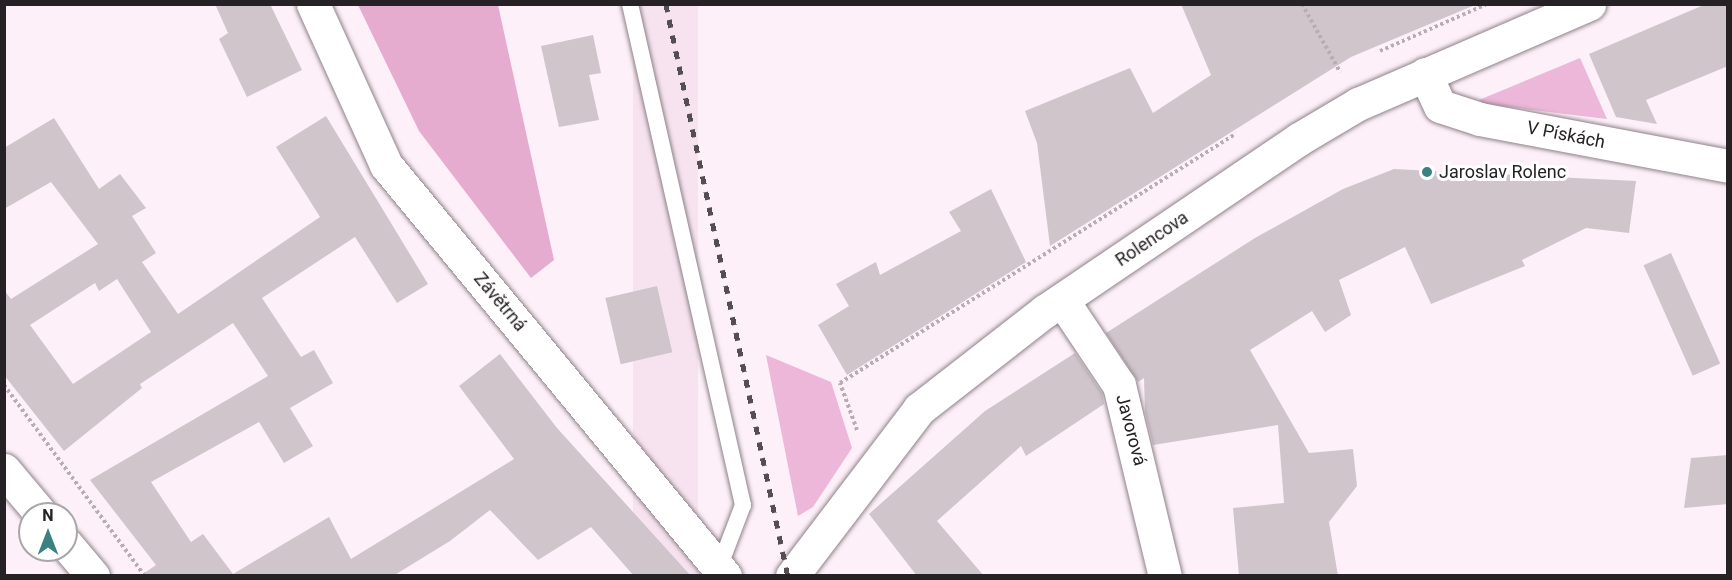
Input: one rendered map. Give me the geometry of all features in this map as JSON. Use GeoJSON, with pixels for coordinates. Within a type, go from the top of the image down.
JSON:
{"type":"FeatureCollection","features":[{"type":"Feature","properties":{"kind":"street","name":"Závětrná"},"geometry":{"type":"LineString","coordinates":[[313,4],[386,165],[722,572]]}},
{"type":"Feature","properties":{"kind":"street","name":"Rolencova"},"geometry":{"type":"LineString","coordinates":[[792,576],[919,409],[1062,300],[1299,139],[1358,104],[1588,4]]}},
{"type":"Feature","properties":{"kind":"street","name":"V Pískách"},"geometry":{"type":"LineString","coordinates":[[1425,74],[1440,106],[1480,119],[1728,166]]}},
{"type":"Feature","properties":{"kind":"street","name":"Javorová"},"geometry":{"type":"LineString","coordinates":[[1062,300],[1119,385],[1165,576]]}},
{"type":"Feature","properties":{"kind":"street"},"geometry":{"type":"LineString","coordinates":[[4,470],[31,502]]}},
{"type":"Feature","properties":{"kind":"street"},"geometry":{"type":"LineString","coordinates":[[78,558],[93,576]]}},
{"type":"Feature","properties":{"kind":"lane"},"geometry":{"type":"LineString","coordinates":[[630,4],[743,505],[722,572]]}},
{"type":"Feature","properties":{"kind":"path"},"geometry":{"type":"LineString","coordinates":[[1302,4],[1358,104]]}},
{"type":"Feature","properties":{"kind":"path"},"geometry":{"type":"LineString","coordinates":[[4,386],[145,576]]}},
{"type":"Feature","properties":{"kind":"shaded area"},"geometry":{"type":"Polygon","coordinates":[[[358,5],[498,5],[554,260],[531,278],[419,131],[358,5]]]}},
{"type":"Feature","properties":{"kind":"shaded area"},"geometry":{"type":"Polygon","coordinates":[[[633,5],[698,5],[698,576],[633,576],[633,5]]]}},
{"type":"Feature","properties":{"kind":"shaded area"},"geometry":{"type":"Polygon","coordinates":[[[1580,58],[1607,119],[1484,104],[1479,100],[1580,58]]]}},
{"type":"Feature","properties":{"kind":"shaded area"},"geometry":{"type":"Polygon","coordinates":[[[766,355],[831,382],[852,448],[813,507],[798,516],[766,355]]]}},
{"type":"Feature","properties":{"kind":"building"},"geometry":{"type":"Polygon","coordinates":[[[215,4],[270,4],[302,70],[247,97],[219,39],[228,33],[215,4]]]}},
{"type":"Feature","properties":{"kind":"building"},"geometry":{"type":"Polygon","coordinates":[[[1181,4],[1475,5],[1351,57],[1050,246],[1037,143],[1025,111],[1130,68],[1153,113],[1211,75],[1181,4]]]}},
{"type":"Feature","properties":{"kind":"building"},"geometry":{"type":"Polygon","coordinates":[[[1706,4],[1728,4],[1728,66],[1646,100],[1657,124],[1616,117],[1589,54],[1706,4]]]}},
{"type":"Feature","properties":{"kind":"building"},"geometry":{"type":"Polygon","coordinates":[[[593,35],[601,73],[589,75],[599,120],[559,127],[541,46],[593,35]]]}},
{"type":"Feature","properties":{"kind":"building"},"geometry":{"type":"Polygon","coordinates":[[[326,116],[428,284],[397,303],[355,237],[262,298],[301,357],[314,350],[333,383],[290,408],[313,446],[284,463],[259,422],[151,482],[191,542],[203,534],[233,574],[329,517],[351,559],[514,459],[459,386],[500,354],[557,428],[691,576],[634,576],[591,527],[538,560],[490,510],[450,541],[393,576],[140,576],[156,565],[90,480],[268,376],[233,323],[140,384],[142,388],[64,451],[4,375],[4,290],[11,299],[98,244],[51,182],[4,209],[4,148],[54,118],[99,189],[120,174],[146,208],[132,216],[156,253],[142,262],[178,314],[320,217],[276,147],[326,116]],[[117,279],[99,291],[95,283],[30,325],[73,384],[151,332],[117,279]]]}},
{"type":"Feature","properties":{"kind":"building"},"geometry":{"type":"Polygon","coordinates":[[[1394,169],[1636,181],[1629,233],[1586,228],[1522,260],[1525,266],[1431,304],[1405,247],[1339,280],[1351,315],[1325,332],[1312,311],[1250,350],[1309,453],[1353,449],[1357,486],[1329,522],[1338,576],[1239,576],[1233,508],[1284,503],[1278,425],[1153,445],[1145,412],[1144,378],[1138,382],[1106,333],[1255,238],[1343,189],[1394,169]]]}},
{"type":"Feature","properties":{"kind":"building"},"geometry":{"type":"Polygon","coordinates":[[[991,189],[1026,262],[847,375],[818,325],[849,306],[836,284],[876,262],[880,275],[961,231],[949,212],[991,189]]]}},
{"type":"Feature","properties":{"kind":"building"},"geometry":{"type":"Polygon","coordinates":[[[1671,253],[1720,364],[1693,376],[1644,265],[1671,253]]]}},
{"type":"Feature","properties":{"kind":"building"},"geometry":{"type":"Polygon","coordinates":[[[657,286],[672,352],[621,364],[605,298],[657,286]]]}},
{"type":"Feature","properties":{"kind":"building"},"geometry":{"type":"Polygon","coordinates":[[[1075,353],[1102,393],[1104,404],[1026,456],[1021,446],[937,521],[984,576],[917,576],[869,514],[985,411],[1075,353]]]}},
{"type":"Feature","properties":{"kind":"building"},"geometry":{"type":"Polygon","coordinates":[[[1728,455],[1728,504],[1684,508],[1691,458],[1728,455]]]}},
{"type":"Feature","properties":{"kind":"railway"},"geometry":{"type":"LineString","coordinates":[[666,4],[788,576]]}},
{"type":"Feature","properties":{"kind":"place","name":"Jaroslav Rolenc"},"geometry":{"type":"Point","coordinates":[1427,172]}}]}
